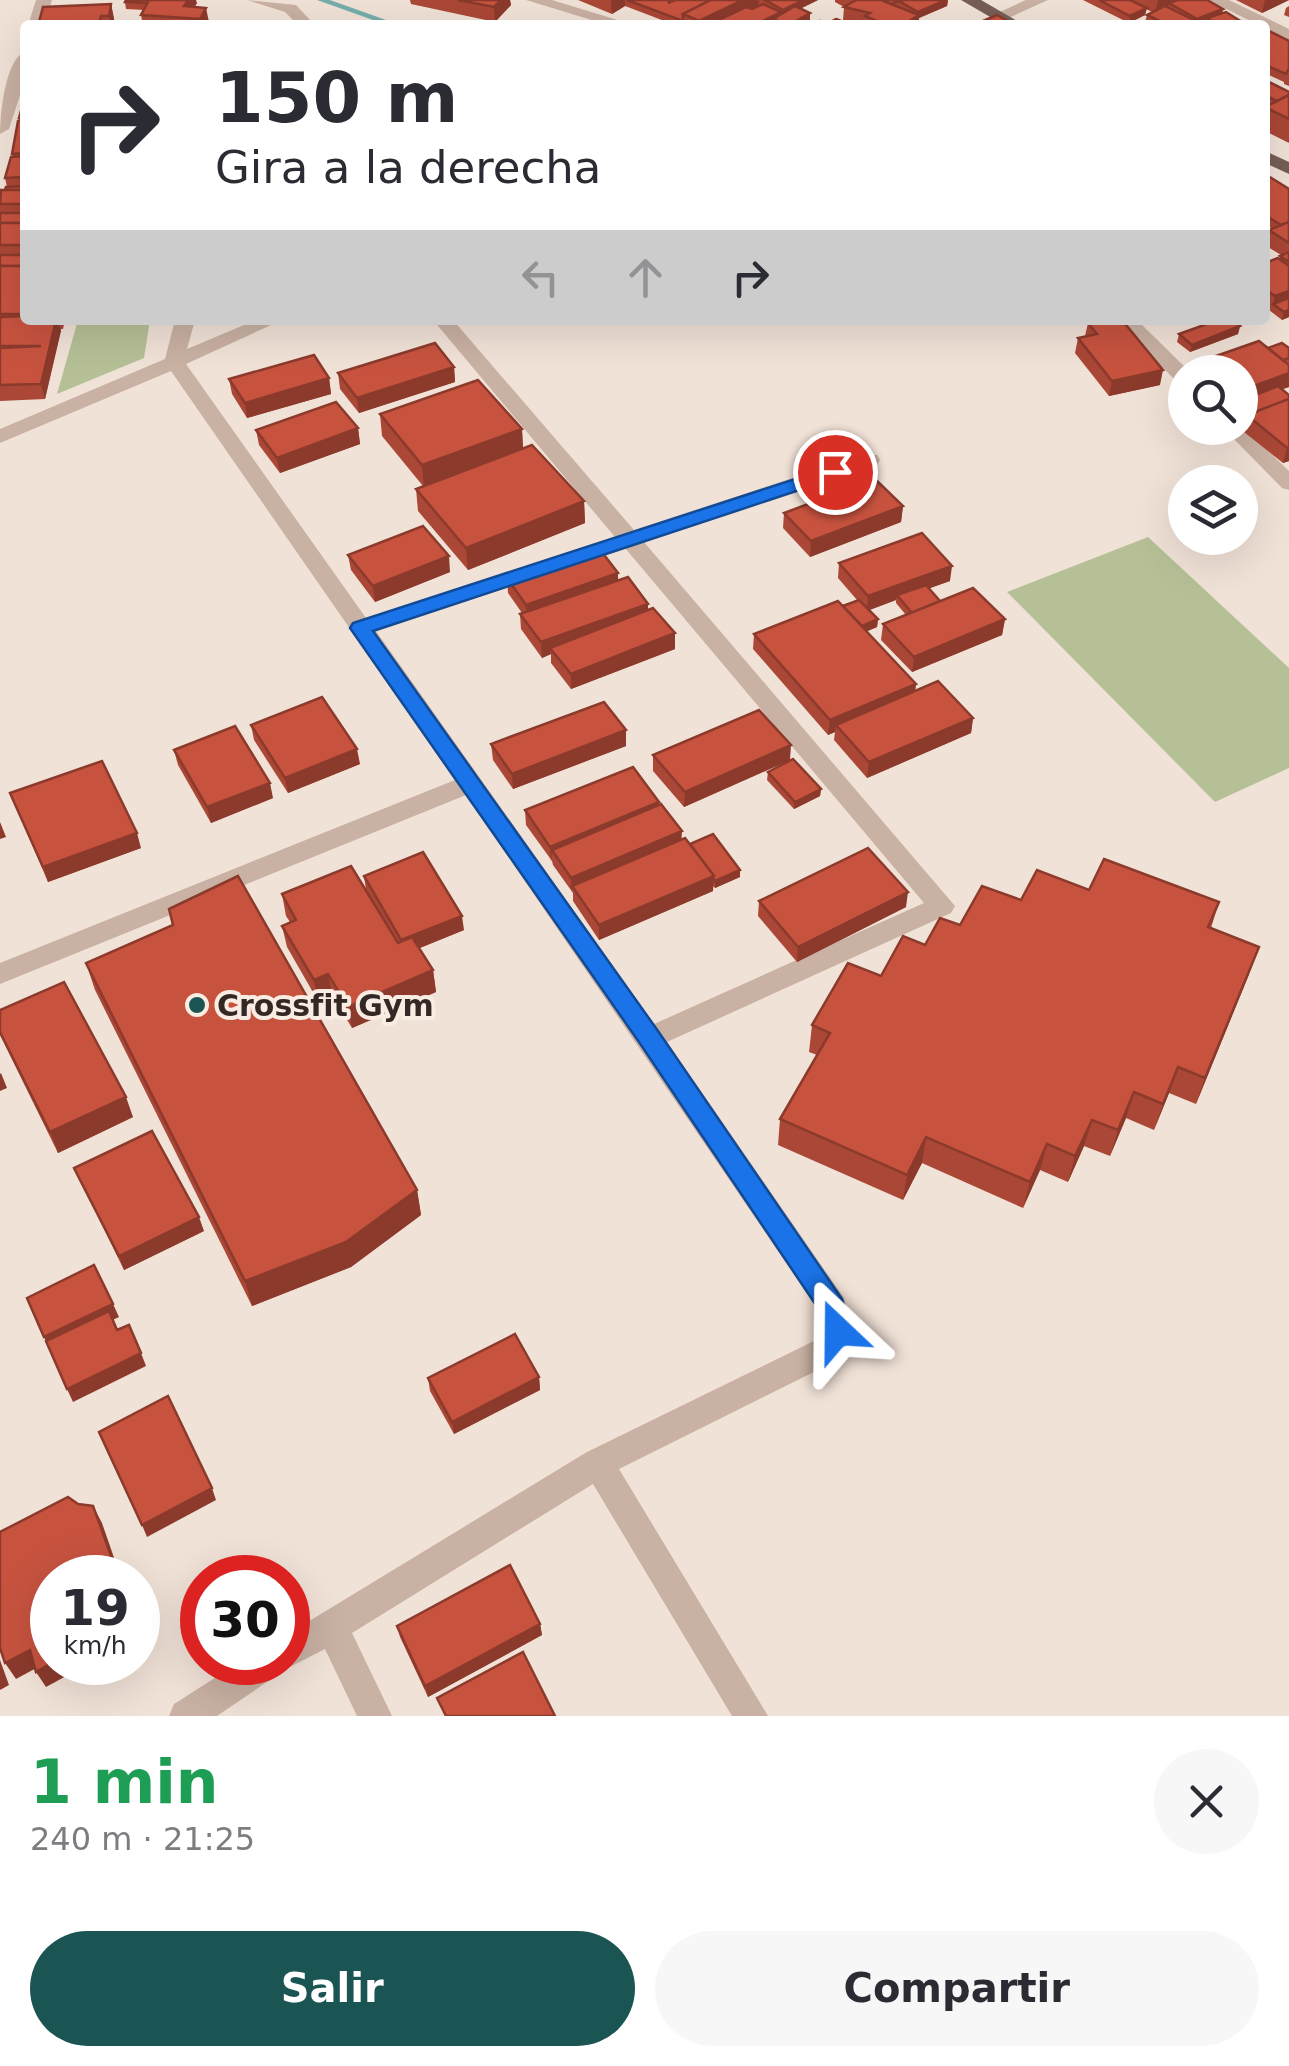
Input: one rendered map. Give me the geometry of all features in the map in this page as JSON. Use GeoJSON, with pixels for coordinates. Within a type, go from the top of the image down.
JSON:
{"type":"FeatureCollection","features":[{"type":"Feature","properties":{"kind":"main road"},"geometry":{"type":"LineString","coordinates":[[969,0],[1007,20]]}},
{"type":"Feature","properties":{"kind":"street"},"geometry":{"type":"LineString","coordinates":[[254,0],[290,8],[303,20]]}},
{"type":"Feature","properties":{"kind":"street"},"geometry":{"type":"LineString","coordinates":[[534,0],[608,20]]}},
{"type":"Feature","properties":{"kind":"street"},"geometry":{"type":"LineString","coordinates":[[990,20],[1040,0]]}},
{"type":"Feature","properties":{"kind":"street"},"geometry":{"type":"LineString","coordinates":[[1216,0],[1258,20]]}},
{"type":"Feature","properties":{"kind":"street"},"geometry":{"type":"LineString","coordinates":[[0,130],[20,71]]}},
{"type":"Feature","properties":{"kind":"street"},"geometry":{"type":"LineString","coordinates":[[184,325],[174,361],[649,1038],[833,1308],[838,1331],[830,1348],[598,1464],[310,1639]]}},
{"type":"Feature","properties":{"kind":"street"},"geometry":{"type":"LineString","coordinates":[[0,437],[260,325]]}},
{"type":"Feature","properties":{"kind":"street"},"geometry":{"type":"LineString","coordinates":[[447,325],[942,906],[649,1038]]}},
{"type":"Feature","properties":{"kind":"street"},"geometry":{"type":"LineString","coordinates":[[1131,325],[1168,362]]}},
{"type":"Feature","properties":{"kind":"street"},"geometry":{"type":"LineString","coordinates":[[1251,445],[1289,483]]}},
{"type":"Feature","properties":{"kind":"street"},"geometry":{"type":"LineString","coordinates":[[360,628],[870,460]]}},
{"type":"Feature","properties":{"kind":"street"},"geometry":{"type":"LineString","coordinates":[[0,974],[469,784]]}},
{"type":"Feature","properties":{"kind":"street"},"geometry":{"type":"LineString","coordinates":[[598,1464],[750,1716]]}},
{"type":"Feature","properties":{"kind":"street"},"geometry":{"type":"LineString","coordinates":[[331,1626],[374,1716]]}},
{"type":"Feature","properties":{"kind":"street"},"geometry":{"type":"LineString","coordinates":[[186,1716],[235,1685]]}},
{"type":"Feature","properties":{"kind":"green space"},"geometry":{"type":"Polygon","coordinates":[[[77,325],[149,325],[144,358],[57,394],[77,325]]]}},
{"type":"Feature","properties":{"kind":"green space"},"geometry":{"type":"Polygon","coordinates":[[[1148,537],[1289,668],[1289,768],[1215,802],[1007,592],[1148,537]]]}},
{"type":"Feature","properties":{"kind":"building"},"geometry":{"type":"Polygon","coordinates":[[[149,0],[188,0],[184,6],[206,8],[200,19],[141,15],[149,0]]]}},
{"type":"Feature","properties":{"kind":"building"},"geometry":{"type":"Polygon","coordinates":[[[458,0],[501,0],[494,7],[458,0]]]}},
{"type":"Feature","properties":{"kind":"building"},"geometry":{"type":"Polygon","coordinates":[[[627,0],[711,0],[683,14],[680,20],[627,0]]]}},
{"type":"Feature","properties":{"kind":"building"},"geometry":{"type":"Polygon","coordinates":[[[711,0],[743,0],[701,20],[683,14],[711,0]]]}},
{"type":"Feature","properties":{"kind":"building"},"geometry":{"type":"Polygon","coordinates":[[[765,0],[804,0],[783,10],[765,0]]]}},
{"type":"Feature","properties":{"kind":"building"},"geometry":{"type":"Polygon","coordinates":[[[856,0],[881,0],[919,15],[911,20],[874,20],[865,16],[870,13],[844,7],[856,0]]]}},
{"type":"Feature","properties":{"kind":"building"},"geometry":{"type":"Polygon","coordinates":[[[884,0],[946,0],[918,12],[899,1],[891,4],[884,0]]]}},
{"type":"Feature","properties":{"kind":"building"},"geometry":{"type":"Polygon","coordinates":[[[1099,0],[1130,0],[1147,8],[1130,16],[1099,0]]]}},
{"type":"Feature","properties":{"kind":"building"},"geometry":{"type":"Polygon","coordinates":[[[1207,0],[1223,9],[1197,19],[1169,3],[1207,0]]]}},
{"type":"Feature","properties":{"kind":"building"},"geometry":{"type":"Polygon","coordinates":[[[111,4],[109,16],[101,16],[100,20],[40,20],[43,7],[111,4]]]}},
{"type":"Feature","properties":{"kind":"building"},"geometry":{"type":"Polygon","coordinates":[[[763,4],[781,12],[765,20],[719,20],[746,7],[752,9],[763,4]]]}},
{"type":"Feature","properties":{"kind":"building"},"geometry":{"type":"Polygon","coordinates":[[[795,6],[810,13],[798,20],[773,19],[795,6]]]}},
{"type":"Feature","properties":{"kind":"building"},"geometry":{"type":"Polygon","coordinates":[[[1165,6],[1194,20],[1158,20],[1147,15],[1165,6]]]}},
{"type":"Feature","properties":{"kind":"building"},"geometry":{"type":"Polygon","coordinates":[[[1226,12],[1239,20],[1210,20],[1207,18],[1226,12]]]}},
{"type":"Feature","properties":{"kind":"building"},"geometry":{"type":"Polygon","coordinates":[[[1270,32],[1289,41],[1286,74],[1270,67],[1270,32]]]}},
{"type":"Feature","properties":{"kind":"building"},"geometry":{"type":"Polygon","coordinates":[[[1270,82],[1289,92],[1277,101],[1270,98],[1270,82]]]}},
{"type":"Feature","properties":{"kind":"building"},"geometry":{"type":"Polygon","coordinates":[[[1289,95],[1289,119],[1270,110],[1270,104],[1289,95]]]}},
{"type":"Feature","properties":{"kind":"building"},"geometry":{"type":"Polygon","coordinates":[[[18,121],[20,153],[12,154],[18,121]]]}},
{"type":"Feature","properties":{"kind":"building"},"geometry":{"type":"Polygon","coordinates":[[[20,156],[20,177],[5,178],[11,157],[20,156]]]}},
{"type":"Feature","properties":{"kind":"building"},"geometry":{"type":"Polygon","coordinates":[[[1270,177],[1289,189],[1289,222],[1281,225],[1270,218],[1270,177]]]}},
{"type":"Feature","properties":{"kind":"building"},"geometry":{"type":"Polygon","coordinates":[[[1,190],[20,190],[20,204],[0,204],[1,190]]]}},
{"type":"Feature","properties":{"kind":"building"},"geometry":{"type":"Polygon","coordinates":[[[0,213],[20,213],[20,223],[0,223],[0,213]]]}},
{"type":"Feature","properties":{"kind":"building"},"geometry":{"type":"Polygon","coordinates":[[[1289,222],[1289,243],[1270,231],[1289,222]]]}},
{"type":"Feature","properties":{"kind":"building"},"geometry":{"type":"Polygon","coordinates":[[[0,223],[20,223],[20,245],[0,245],[0,223]]]}},
{"type":"Feature","properties":{"kind":"building"},"geometry":{"type":"Polygon","coordinates":[[[0,255],[20,255],[20,266],[0,266],[0,255]]]}},
{"type":"Feature","properties":{"kind":"building"},"geometry":{"type":"Polygon","coordinates":[[[1278,258],[1289,266],[1289,291],[1275,296],[1270,292],[1270,261],[1278,258]]]}},
{"type":"Feature","properties":{"kind":"building"},"geometry":{"type":"Polygon","coordinates":[[[0,266],[20,266],[20,314],[0,314],[0,266]]]}},
{"type":"Feature","properties":{"kind":"building"},"geometry":{"type":"Polygon","coordinates":[[[1289,298],[1289,310],[1284,312],[1273,304],[1289,298]]]}},
{"type":"Feature","properties":{"kind":"building"},"geometry":{"type":"Polygon","coordinates":[[[20,316],[20,325],[55,325],[41,384],[0,385],[0,348],[41,346],[0,346],[0,317],[20,316]]]}},
{"type":"Feature","properties":{"kind":"building"},"geometry":{"type":"Polygon","coordinates":[[[1090,325],[1126,325],[1163,370],[1112,381],[1078,338],[1097,334],[1090,325]]]}},
{"type":"Feature","properties":{"kind":"building"},"geometry":{"type":"Polygon","coordinates":[[[1204,325],[1240,326],[1192,345],[1179,334],[1204,325]]]}},
{"type":"Feature","properties":{"kind":"building"},"geometry":{"type":"Polygon","coordinates":[[[1259,341],[1289,365],[1289,373],[1258,384],[1258,355],[1219,355],[1259,341]]]}},
{"type":"Feature","properties":{"kind":"building"},"geometry":{"type":"Polygon","coordinates":[[[435,343],[454,367],[357,398],[338,373],[435,343]]]}},
{"type":"Feature","properties":{"kind":"building"},"geometry":{"type":"Polygon","coordinates":[[[1282,343],[1289,348],[1289,358],[1283,360],[1268,348],[1282,343]]]}},
{"type":"Feature","properties":{"kind":"building"},"geometry":{"type":"Polygon","coordinates":[[[314,355],[329,378],[245,403],[229,379],[314,355]]]}},
{"type":"Feature","properties":{"kind":"building"},"geometry":{"type":"Polygon","coordinates":[[[478,380],[522,429],[422,465],[380,414],[478,380]]]}},
{"type":"Feature","properties":{"kind":"building"},"geometry":{"type":"Polygon","coordinates":[[[1278,386],[1289,399],[1258,411],[1258,394],[1278,386]]]}},
{"type":"Feature","properties":{"kind":"building"},"geometry":{"type":"Polygon","coordinates":[[[1289,399],[1289,447],[1258,424],[1258,411],[1289,399]]]}},
{"type":"Feature","properties":{"kind":"building"},"geometry":{"type":"Polygon","coordinates":[[[336,402],[358,428],[277,458],[256,430],[336,402]]]}},
{"type":"Feature","properties":{"kind":"building"},"geometry":{"type":"Polygon","coordinates":[[[532,445],[584,501],[466,548],[416,489],[532,445]]]}},
{"type":"Feature","properties":{"kind":"building"},"geometry":{"type":"Polygon","coordinates":[[[875,479],[903,506],[811,541],[784,513],[875,479]]]}},
{"type":"Feature","properties":{"kind":"building"},"geometry":{"type":"Polygon","coordinates":[[[423,526],[449,556],[373,586],[348,555],[423,526]]]}},
{"type":"Feature","properties":{"kind":"building"},"geometry":{"type":"Polygon","coordinates":[[[922,533],[952,566],[868,596],[839,563],[922,533]]]}},
{"type":"Feature","properties":{"kind":"building"},"geometry":{"type":"Polygon","coordinates":[[[598,547],[618,573],[526,605],[507,578],[598,547]]]}},
{"type":"Feature","properties":{"kind":"building"},"geometry":{"type":"Polygon","coordinates":[[[628,577],[648,604],[541,642],[520,614],[628,577]]]}},
{"type":"Feature","properties":{"kind":"building"},"geometry":{"type":"Polygon","coordinates":[[[926,585],[940,601],[912,613],[897,595],[926,585]]]}},
{"type":"Feature","properties":{"kind":"building"},"geometry":{"type":"Polygon","coordinates":[[[973,588],[1005,619],[914,657],[883,624],[973,588]]]}},
{"type":"Feature","properties":{"kind":"building"},"geometry":{"type":"Polygon","coordinates":[[[859,600],[878,619],[862,626],[843,606],[859,600]]]}},
{"type":"Feature","properties":{"kind":"building"},"geometry":{"type":"Polygon","coordinates":[[[838,601],[916,684],[830,720],[754,634],[838,601]]]}},
{"type":"Feature","properties":{"kind":"building"},"geometry":{"type":"Polygon","coordinates":[[[653,608],[675,633],[571,674],[550,648],[653,608]]]}},
{"type":"Feature","properties":{"kind":"building"},"geometry":{"type":"Polygon","coordinates":[[[938,681],[973,718],[869,762],[836,725],[938,681]]]}},
{"type":"Feature","properties":{"kind":"building"},"geometry":{"type":"Polygon","coordinates":[[[322,697],[357,749],[285,778],[251,725],[322,697]]]}},
{"type":"Feature","properties":{"kind":"building"},"geometry":{"type":"Polygon","coordinates":[[[604,702],[626,730],[512,774],[491,744],[604,702]]]}},
{"type":"Feature","properties":{"kind":"building"},"geometry":{"type":"Polygon","coordinates":[[[759,710],[791,745],[685,792],[653,755],[759,710]]]}},
{"type":"Feature","properties":{"kind":"building"},"geometry":{"type":"Polygon","coordinates":[[[235,726],[270,783],[207,807],[174,750],[235,726]]]}},
{"type":"Feature","properties":{"kind":"building"},"geometry":{"type":"Polygon","coordinates":[[[793,759],[821,789],[795,802],[768,772],[793,759]]]}},
{"type":"Feature","properties":{"kind":"building"},"geometry":{"type":"Polygon","coordinates":[[[102,761],[137,833],[43,867],[10,793],[102,761]]]}},
{"type":"Feature","properties":{"kind":"building"},"geometry":{"type":"Polygon","coordinates":[[[633,767],[659,802],[550,847],[525,810],[633,767]]]}},
{"type":"Feature","properties":{"kind":"building"},"geometry":{"type":"Polygon","coordinates":[[[661,804],[682,831],[571,878],[552,850],[661,804]]]}},
{"type":"Feature","properties":{"kind":"building"},"geometry":{"type":"Polygon","coordinates":[[[713,834],[740,870],[715,881],[690,844],[713,834]]]}},
{"type":"Feature","properties":{"kind":"building"},"geometry":{"type":"Polygon","coordinates":[[[685,838],[714,876],[599,925],[572,886],[685,838]]]}},
{"type":"Feature","properties":{"kind":"building"},"geometry":{"type":"Polygon","coordinates":[[[868,848],[908,892],[798,947],[759,901],[868,848]]]}},
{"type":"Feature","properties":{"kind":"building"},"geometry":{"type":"Polygon","coordinates":[[[423,852],[462,916],[401,940],[364,876],[423,852]]]}},
{"type":"Feature","properties":{"kind":"building"},"geometry":{"type":"Polygon","coordinates":[[[1104,859],[1219,902],[1208,927],[1259,947],[1205,1078],[1178,1067],[1163,1104],[1134,1092],[1118,1130],[1092,1120],[1075,1156],[1047,1144],[1030,1182],[926,1137],[907,1175],[780,1119],[830,1033],[812,1025],[848,963],[881,976],[903,936],[925,945],[940,918],[960,925],[982,886],[1021,900],[1037,870],[1089,890],[1104,859]]]}},
{"type":"Feature","properties":{"kind":"building"},"geometry":{"type":"Polygon","coordinates":[[[351,866],[398,943],[412,937],[433,970],[348,1007],[328,974],[314,980],[282,926],[296,920],[282,894],[351,866]]]}},
{"type":"Feature","properties":{"kind":"building"},"geometry":{"type":"Polygon","coordinates":[[[238,876],[417,1190],[346,1242],[245,1281],[86,963],[173,925],[169,909],[238,876]]]}},
{"type":"Feature","properties":{"kind":"building"},"geometry":{"type":"Polygon","coordinates":[[[64,982],[126,1097],[50,1132],[0,1032],[0,1010],[64,982]]]}},
{"type":"Feature","properties":{"kind":"building"},"geometry":{"type":"Polygon","coordinates":[[[152,1131],[199,1217],[119,1256],[74,1168],[152,1131]]]}},
{"type":"Feature","properties":{"kind":"building"},"geometry":{"type":"Polygon","coordinates":[[[94,1265],[113,1304],[44,1337],[27,1298],[94,1265]]]}},
{"type":"Feature","properties":{"kind":"building"},"geometry":{"type":"Polygon","coordinates":[[[109,1311],[117,1330],[129,1325],[141,1353],[67,1389],[46,1341],[109,1311]]]}},
{"type":"Feature","properties":{"kind":"building"},"geometry":{"type":"Polygon","coordinates":[[[515,1334],[539,1377],[452,1422],[428,1378],[515,1334]]]}},
{"type":"Feature","properties":{"kind":"building"},"geometry":{"type":"Polygon","coordinates":[[[168,1396],[212,1488],[142,1525],[99,1432],[168,1396]]]}},
{"type":"Feature","properties":{"kind":"building"},"geometry":{"type":"Polygon","coordinates":[[[68,1497],[78,1504],[93,1506],[111,1555],[30,1555],[30,1650],[5,1663],[0,1648],[0,1532],[68,1497]]]}},
{"type":"Feature","properties":{"kind":"building"},"geometry":{"type":"Polygon","coordinates":[[[510,1565],[540,1624],[425,1686],[397,1626],[510,1565]]]}},
{"type":"Feature","properties":{"kind":"building"},"geometry":{"type":"Polygon","coordinates":[[[523,1652],[555,1716],[446,1716],[437,1698],[523,1652]]]}},
{"type":"Feature","properties":{"kind":"waterway"},"geometry":{"type":"LineString","coordinates":[[321,0],[381,20]]}},
{"type":"Feature","properties":{"kind":"place","name":"Crossfit Gym"},"geometry":{"type":"Point","coordinates":[197,1005]}},
{"type":"Feature","properties":{"kind":"route"},"geometry":{"type":"LineString","coordinates":[[835,472],[360,628],[649,1038],[833,1308],[838,1331]]}}]}
